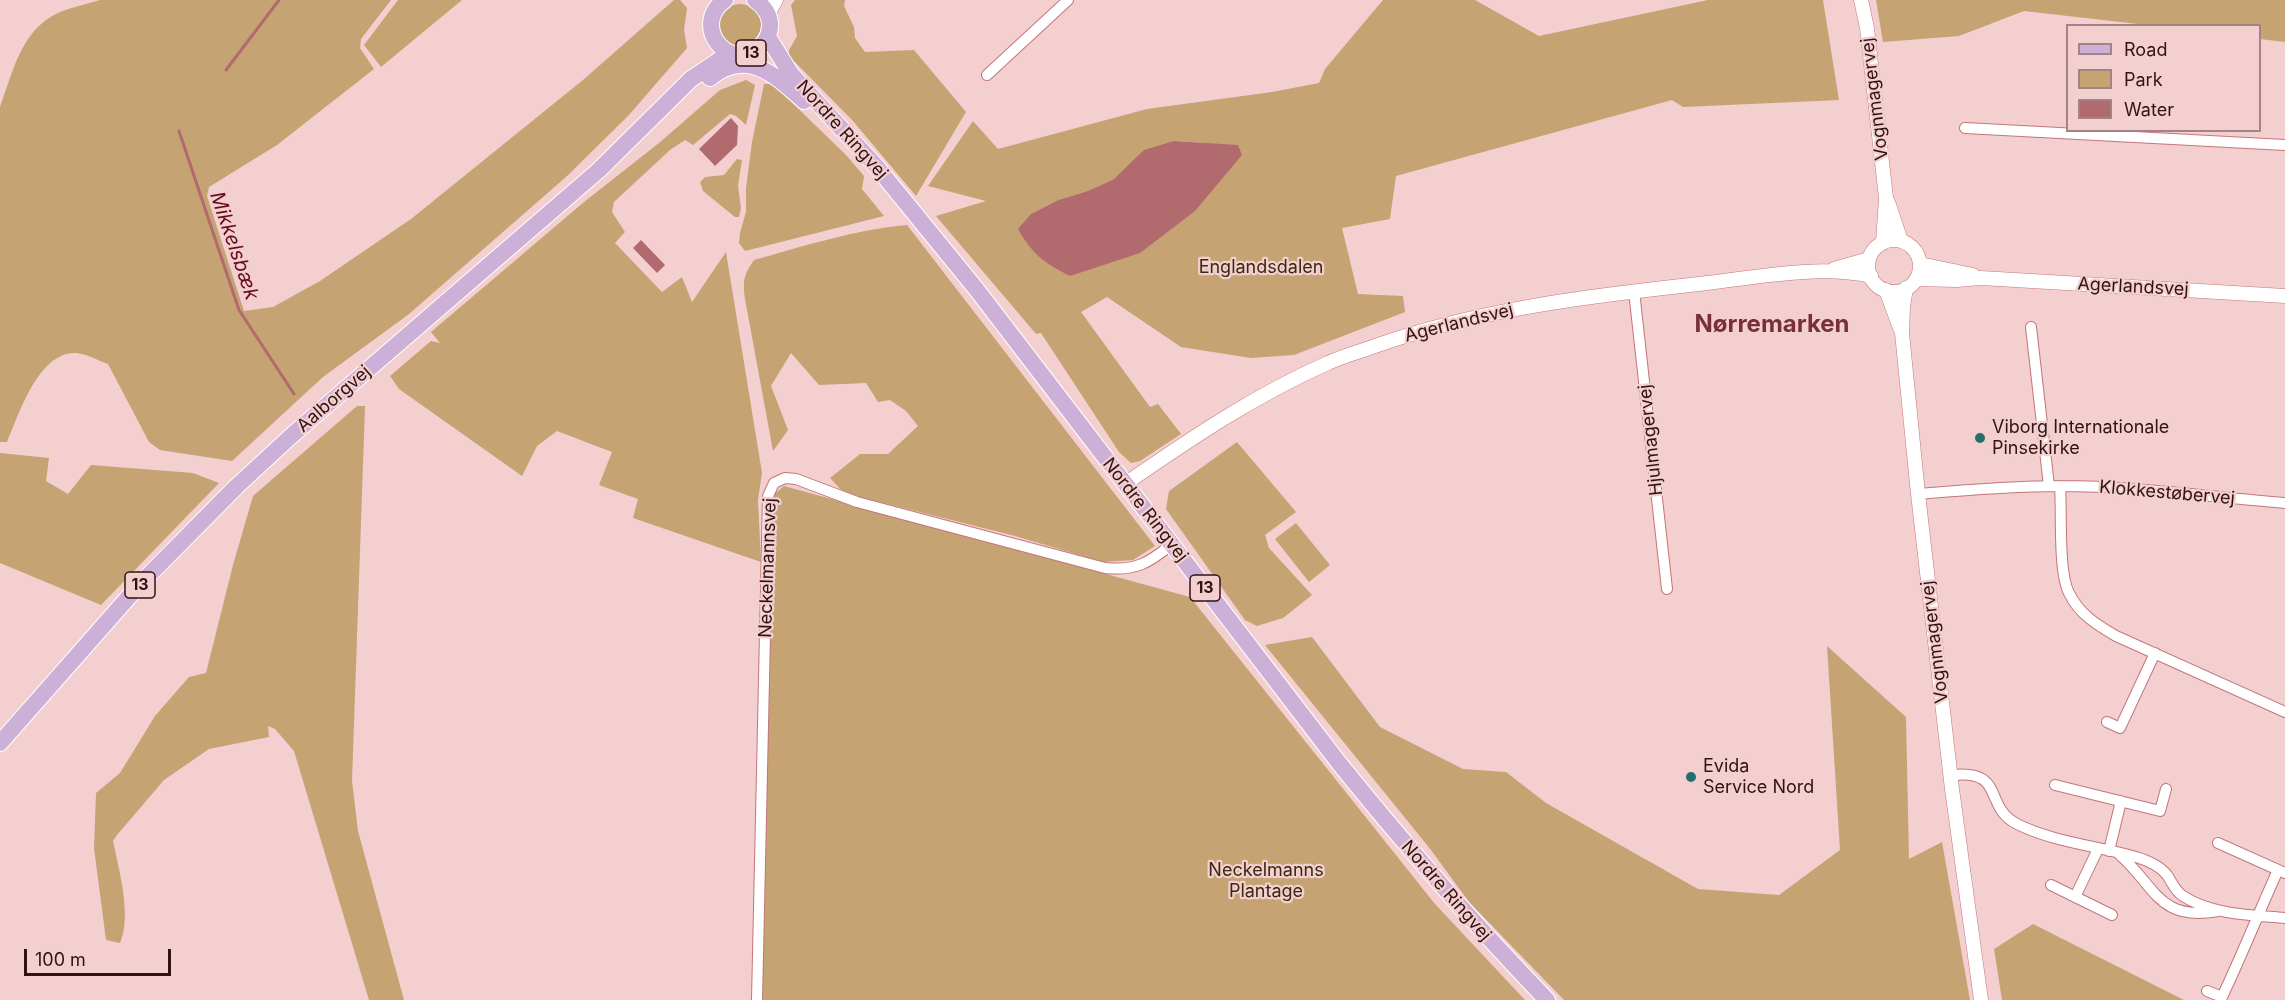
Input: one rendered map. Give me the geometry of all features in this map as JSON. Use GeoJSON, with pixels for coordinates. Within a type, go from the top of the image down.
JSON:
{"type":"FeatureCollection","features":[{"type":"Feature","properties":{"kind":"main road"},"geometry":{"type":"LineString","coordinates":[[705,0],[712,17]]}},
{"type":"Feature","properties":{"kind":"main road"},"geometry":{"type":"LineString","coordinates":[[712,17],[718,6],[725,0]]}},
{"type":"Feature","properties":{"kind":"main road","name":"13"},"geometry":{"type":"LineString","coordinates":[[712,17],[713,36],[717,43],[730,53],[753,52],[768,37],[772,7],[755,0]]}},
{"type":"Feature","properties":{"kind":"main road","name":"Aalborgvej"},"geometry":{"type":"LineString","coordinates":[[691,79],[705,56],[713,36]]}},
{"type":"Feature","properties":{"kind":"main road","name":"Nordre Ringvej"},"geometry":{"type":"LineString","coordinates":[[768,37],[791,74],[876,166],[977,290],[1339,763],[1393,830],[1458,906],[1547,1000]]}},
{"type":"Feature","properties":{"kind":"main road","name":"Nordre Ringvej"},"geometry":{"type":"LineString","coordinates":[[753,52],[771,60],[791,74]]}},
{"type":"Feature","properties":{"kind":"main road","name":"Aalborgvej"},"geometry":{"type":"LineString","coordinates":[[0,743],[141,584],[237,486],[290,437],[599,170],[691,79],[730,53]]}},
{"type":"Feature","properties":{"kind":"main road","name":"13"},"geometry":{"type":"LineString","coordinates":[[599,170],[661,122],[720,69],[735,65],[751,65],[774,75],[876,166]]}},
{"type":"Feature","properties":{"kind":"street"},"geometry":{"type":"LineString","coordinates":[[987,75],[1068,0]]}},
{"type":"Feature","properties":{"kind":"street","name":"Vognmagervej"},"geometry":{"type":"LineString","coordinates":[[1861,0],[1886,198],[1883,243]]}},
{"type":"Feature","properties":{"kind":"street"},"geometry":{"type":"LineString","coordinates":[[1965,128],[2285,145]]}},
{"type":"Feature","properties":{"kind":"street","name":"Vognmagervej"},"geometry":{"type":"LineString","coordinates":[[1886,198],[1901,241]]}},
{"type":"Feature","properties":{"kind":"street"},"geometry":{"type":"LineString","coordinates":[[1901,241],[1914,249],[1920,264],[1911,284],[1893,291],[1886,290],[1871,276],[1869,259],[1874,250],[1883,243],[1901,241]]}},
{"type":"Feature","properties":{"kind":"street","name":"Agerlandsvej"},"geometry":{"type":"LineString","coordinates":[[1829,271],[1859,260],[1869,259]]}},
{"type":"Feature","properties":{"kind":"street","name":"Agerlandsvej"},"geometry":{"type":"LineString","coordinates":[[1920,264],[1955,270],[1981,278]]}},
{"type":"Feature","properties":{"kind":"street","name":"Agerlandsvej"},"geometry":{"type":"LineString","coordinates":[[1125,484],[1256,398],[1329,362],[1408,334],[1527,306],[1634,291],[1829,271],[1871,276]]}},
{"type":"Feature","properties":{"kind":"street","name":"Agerlandsvej"},"geometry":{"type":"LineString","coordinates":[[1911,284],[1981,278],[2285,296]]}},
{"type":"Feature","properties":{"kind":"street","name":"Vognmagervej"},"geometry":{"type":"LineString","coordinates":[[1911,284],[1903,306],[1902,333],[1918,494],[1981,1000]]}},
{"type":"Feature","properties":{"kind":"street","name":"Vognmagervej"},"geometry":{"type":"LineString","coordinates":[[1886,290],[1902,333]]}},
{"type":"Feature","properties":{"kind":"street","name":"Hjulmagervej"},"geometry":{"type":"LineString","coordinates":[[1634,291],[1667,589]]}},
{"type":"Feature","properties":{"kind":"street"},"geometry":{"type":"LineString","coordinates":[[2031,327],[2049,486]]}},
{"type":"Feature","properties":{"kind":"street","name":"Neckelmannsvej"},"geometry":{"type":"LineString","coordinates":[[757,1000],[768,496],[774,483],[784,478],[796,479],[857,502],[1105,568],[1122,570],[1137,567],[1151,560],[1172,544]]}},
{"type":"Feature","properties":{"kind":"street","name":"Klokkestøbervej"},"geometry":{"type":"LineString","coordinates":[[1918,494],[2049,486],[2106,487],[2285,503]]}},
{"type":"Feature","properties":{"kind":"street"},"geometry":{"type":"LineString","coordinates":[[2061,486],[2063,576],[2068,593],[2081,610],[2094,623],[2154,653],[2285,712]]}},
{"type":"Feature","properties":{"kind":"street"},"geometry":{"type":"LineString","coordinates":[[2107,722],[2120,728],[2154,653]]}},
{"type":"Feature","properties":{"kind":"street"},"geometry":{"type":"LineString","coordinates":[[1952,775],[1969,773],[1981,777],[1990,786],[2002,814],[2015,824],[2136,857],[2156,865],[2166,873],[2176,889],[2184,896],[2219,911],[2285,918]]}},
{"type":"Feature","properties":{"kind":"street"},"geometry":{"type":"LineString","coordinates":[[2055,785],[2160,811],[2166,789]]}},
{"type":"Feature","properties":{"kind":"street"},"geometry":{"type":"LineString","coordinates":[[2075,897],[2109,851],[2121,801]]}},
{"type":"Feature","properties":{"kind":"street"},"geometry":{"type":"LineString","coordinates":[[2207,991],[2222,997],[2252,934],[2257,916],[2281,872],[2218,843]]}},
{"type":"Feature","properties":{"kind":"street"},"geometry":{"type":"LineString","coordinates":[[2109,851],[2141,876],[2155,896],[2164,904],[2202,914],[2219,911]]}},
{"type":"Feature","properties":{"kind":"street"},"geometry":{"type":"LineString","coordinates":[[2051,885],[2112,915]]}},
{"type":"Feature","properties":{"kind":"street","name":"Vognmagervej"},"geometry":{"type":"LineString","coordinates":[[1974,950],[1988,1000]]}},
{"type":"Feature","properties":{"kind":"green space"},"geometry":{"type":"Polygon","coordinates":[[[100,0],[391,0],[361,39],[360,48],[374,69],[277,145],[209,187],[207,196],[244,311],[273,307],[320,281],[411,219],[583,80],[674,0],[680,0],[687,8],[684,30],[687,48],[629,115],[566,177],[409,314],[323,377],[232,461],[160,450],[149,442],[108,364],[77,353],[64,355],[41,372],[24,401],[7,442],[0,442],[0,107],[20,53],[36,29],[60,12],[100,0]]]}},
{"type":"Feature","properties":{"kind":"green space"},"geometry":{"type":"Polygon","coordinates":[[[398,0],[462,0],[381,67],[364,45],[398,0]]]}},
{"type":"Feature","properties":{"kind":"green space"},"geometry":{"type":"Polygon","coordinates":[[[795,0],[845,0],[844,6],[854,27],[855,38],[865,52],[914,50],[966,112],[916,196],[853,121],[789,56],[789,50],[797,36],[791,5],[795,0]]]}},
{"type":"Feature","properties":{"kind":"green space","name":"Englandsdalen"},"geometry":{"type":"Polygon","coordinates":[[[1383,0],[1475,0],[1539,36],[1708,0],[1823,0],[1839,100],[1683,107],[1672,100],[1396,176],[1390,219],[1342,228],[1358,294],[1403,296],[1405,312],[1294,355],[1251,358],[1181,347],[1107,297],[1081,312],[1150,407],[1158,404],[1181,434],[1140,461],[1131,463],[1119,452],[1041,333],[1036,334],[936,216],[986,201],[928,186],[973,121],[998,149],[1147,109],[1272,92],[1319,83],[1325,69],[1383,0]],[[1174,141],[1114,179],[1090,190],[1206,143],[1174,141]],[[1087,191],[1058,200],[1031,214],[1087,191]]]}},
{"type":"Feature","properties":{"kind":"green space"},"geometry":{"type":"Polygon","coordinates":[[[1876,0],[2285,0],[2285,42],[2261,39],[2261,24],[2138,24],[2024,11],[1959,36],[1883,42],[1876,0]]]}},
{"type":"Feature","properties":{"kind":"green space"},"geometry":{"type":"Polygon","coordinates":[[[740,4],[748,5],[755,10],[760,17],[760,33],[755,40],[748,45],[740,46],[732,45],[725,40],[720,33],[719,25],[720,17],[725,10],[732,5],[740,4]]]}},
{"type":"Feature","properties":{"kind":"green space"},"geometry":{"type":"Polygon","coordinates":[[[746,80],[755,85],[746,125],[730,114],[693,145],[685,140],[670,150],[614,202],[612,212],[625,232],[615,243],[662,292],[682,277],[692,302],[726,252],[762,473],[758,500],[761,562],[633,518],[638,499],[599,485],[612,452],[557,431],[537,446],[522,476],[399,389],[390,376],[431,341],[440,343],[431,332],[584,202],[659,143],[720,90],[746,80]]]}},
{"type":"Feature","properties":{"kind":"green space"},"geometry":{"type":"Polygon","coordinates":[[[764,84],[778,89],[846,155],[864,176],[862,189],[884,216],[745,251],[739,243],[740,233],[746,212],[746,188],[752,142],[764,84]]]}},
{"type":"Feature","properties":{"kind":"green space"},"geometry":{"type":"Polygon","coordinates":[[[737,159],[742,160],[738,186],[741,208],[739,217],[735,217],[703,191],[700,182],[705,177],[724,175],[737,159]]]}},
{"type":"Feature","properties":{"kind":"green space"},"geometry":{"type":"Polygon","coordinates":[[[907,225],[1155,546],[1133,560],[1103,562],[1015,536],[844,493],[830,478],[860,454],[888,454],[918,426],[906,411],[890,400],[878,402],[866,383],[819,385],[791,353],[771,386],[788,430],[773,451],[745,299],[745,279],[750,266],[754,260],[829,239],[907,225]]]}},
{"type":"Feature","properties":{"kind":"green space"},"geometry":{"type":"Polygon","coordinates":[[[357,406],[365,406],[352,781],[358,831],[404,1000],[369,1000],[294,751],[275,729],[268,726],[269,737],[209,749],[164,780],[117,835],[113,841],[125,907],[120,943],[106,940],[94,848],[96,793],[120,773],[155,716],[189,677],[206,673],[253,496],[357,406]]]}},
{"type":"Feature","properties":{"kind":"green space"},"geometry":{"type":"Polygon","coordinates":[[[1237,442],[1296,512],[1265,535],[1269,548],[1312,595],[1283,618],[1257,626],[1245,620],[1166,509],[1169,491],[1237,442]]]}},
{"type":"Feature","properties":{"kind":"green space"},"geometry":{"type":"Polygon","coordinates":[[[0,453],[49,458],[46,481],[68,494],[91,465],[193,473],[219,483],[101,605],[0,563],[0,453]]]}},
{"type":"Feature","properties":{"kind":"green space","name":"Neckelmanns Plantage"},"geometry":{"type":"Polygon","coordinates":[[[784,486],[1190,597],[1435,904],[1525,1000],[760,1000],[772,496],[784,486]]]}},
{"type":"Feature","properties":{"kind":"green space"},"geometry":{"type":"Polygon","coordinates":[[[1296,523],[1330,565],[1309,582],[1275,539],[1296,523]]]}},
{"type":"Feature","properties":{"kind":"green space"},"geometry":{"type":"Polygon","coordinates":[[[1312,637],[1380,727],[1463,769],[1506,772],[1546,803],[1698,889],[1779,895],[1840,850],[1827,646],[1906,717],[1909,859],[1942,842],[1970,1000],[1564,1000],[1469,902],[1431,850],[1265,645],[1312,637]]]}},
{"type":"Feature","properties":{"kind":"green space"},"geometry":{"type":"Polygon","coordinates":[[[2033,924],[2184,1000],[2002,1000],[1994,949],[2033,924]]]}},
{"type":"Feature","properties":{"kind":"water"},"geometry":{"type":"Polygon","coordinates":[[[731,118],[738,126],[737,145],[715,166],[699,149],[731,118]]]}},
{"type":"Feature","properties":{"kind":"water"},"geometry":{"type":"Polygon","coordinates":[[[1174,141],[1238,145],[1242,155],[1195,211],[1140,253],[1070,276],[1040,257],[1018,229],[1031,214],[1058,200],[1088,191],[1114,179],[1144,150],[1174,141]]]}},
{"type":"Feature","properties":{"kind":"water"},"geometry":{"type":"Polygon","coordinates":[[[641,240],[665,265],[657,273],[633,248],[641,240]]]}},
{"type":"Feature","properties":{"kind":"waterway","name":"Mikkelsbæk"},"geometry":{"type":"LineString","coordinates":[[226,70],[279,0]]}},
{"type":"Feature","properties":{"kind":"waterway","name":"Mikkelsbæk"},"geometry":{"type":"LineString","coordinates":[[179,131],[239,310],[294,394]]}},
{"type":"Feature","properties":{"kind":"place","name":"Viborg Internationale Pinsekirke"},"geometry":{"type":"Point","coordinates":[1980,438]}},
{"type":"Feature","properties":{"kind":"place","name":"Evida Service Nord"},"geometry":{"type":"Point","coordinates":[1691,777]}},
{"type":"Feature","properties":{"kind":"district","name":"Nørremarken"},"geometry":{"type":"Point","coordinates":[1772,325]}}]}
